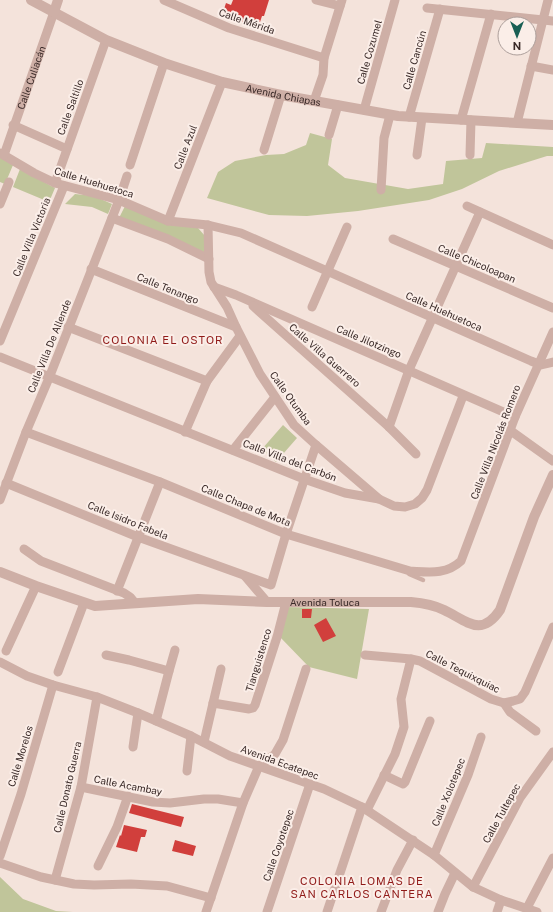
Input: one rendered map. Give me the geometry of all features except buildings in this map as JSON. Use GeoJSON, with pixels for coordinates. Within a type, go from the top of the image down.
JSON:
{"type":"FeatureCollection","features":[{"type":"Feature","properties":{"kind":"street","name":"Avenida Chiapas"},"geometry":{"type":"LineString","coordinates":[[31,0],[106,40],[164,63],[222,82],[281,95],[390,115],[422,118],[553,124]]}},
{"type":"Feature","properties":{"kind":"street","name":"Calle Culiacán"},"geometry":{"type":"LineString","coordinates":[[2,154],[58,0]]}},
{"type":"Feature","properties":{"kind":"street","name":"Calle Mérida"},"geometry":{"type":"LineString","coordinates":[[164,0],[229,28],[324,58]]}},
{"type":"Feature","properties":{"kind":"street"},"geometry":{"type":"LineString","coordinates":[[314,101],[323,75],[324,58],[341,3],[316,0]]}},
{"type":"Feature","properties":{"kind":"street","name":"Calle Cozumel"},"geometry":{"type":"LineString","coordinates":[[364,110],[395,0]]}},
{"type":"Feature","properties":{"kind":"street"},"geometry":{"type":"LineString","coordinates":[[517,123],[530,66],[548,0]]}},
{"type":"Feature","properties":{"kind":"street"},"geometry":{"type":"LineString","coordinates":[[427,8],[553,21]]}},
{"type":"Feature","properties":{"kind":"street","name":"Calle Cancún"},"geometry":{"type":"LineString","coordinates":[[409,117],[440,9]]}},
{"type":"Feature","properties":{"kind":"street"},"geometry":{"type":"LineString","coordinates":[[470,155],[466,120],[491,14]]}},
{"type":"Feature","properties":{"kind":"street","name":"Calle Saltillo"},"geometry":{"type":"LineString","coordinates":[[59,184],[67,149],[106,40]]}},
{"type":"Feature","properties":{"kind":"street"},"geometry":{"type":"LineString","coordinates":[[130,165],[164,63]]}},
{"type":"Feature","properties":{"kind":"street"},"geometry":{"type":"LineString","coordinates":[[530,66],[553,70]]}},
{"type":"Feature","properties":{"kind":"street","name":"Calle Azul"},"geometry":{"type":"LineString","coordinates":[[168,221],[222,82]]}},
{"type":"Feature","properties":{"kind":"street"},"geometry":{"type":"LineString","coordinates":[[264,150],[281,95]]}},
{"type":"Feature","properties":{"kind":"street"},"geometry":{"type":"LineString","coordinates":[[329,135],[338,105]]}},
{"type":"Feature","properties":{"kind":"street"},"geometry":{"type":"LineString","coordinates":[[381,190],[384,138],[390,115]]}},
{"type":"Feature","properties":{"kind":"street"},"geometry":{"type":"LineString","coordinates":[[417,155],[422,118]]}},
{"type":"Feature","properties":{"kind":"street"},"geometry":{"type":"LineString","coordinates":[[13,125],[67,149]]}},
{"type":"Feature","properties":{"kind":"street","name":"Calle Huehuetoca"},"geometry":{"type":"LineString","coordinates":[[2,154],[34,173],[59,184],[119,200],[168,221],[208,225],[240,232],[538,364]]}},
{"type":"Feature","properties":{"kind":"street","name":"Calle Villa De Allende"},"geometry":{"type":"LineString","coordinates":[[0,500],[112,218],[127,176]]}},
{"type":"Feature","properties":{"kind":"street"},"geometry":{"type":"LineString","coordinates":[[0,204],[8,182]]}},
{"type":"Feature","properties":{"kind":"street","name":"Calle Villa Victoria"},"geometry":{"type":"LineString","coordinates":[[0,341],[59,184]]}},
{"type":"Feature","properties":{"kind":"street"},"geometry":{"type":"LineString","coordinates":[[467,206],[553,245]]}},
{"type":"Feature","properties":{"kind":"street"},"geometry":{"type":"LineString","coordinates":[[389,427],[409,370],[480,212]]}},
{"type":"Feature","properties":{"kind":"street"},"geometry":{"type":"LineString","coordinates":[[112,218],[168,239],[209,259]]}},
{"type":"Feature","properties":{"kind":"street","name":"Calle Otumba"},"geometry":{"type":"LineString","coordinates":[[208,225],[209,272],[211,282],[227,307],[260,374],[294,425],[379,499]]}},
{"type":"Feature","properties":{"kind":"street"},"geometry":{"type":"LineString","coordinates":[[312,307],[347,227]]}},
{"type":"Feature","properties":{"kind":"street","name":"Calle Chicoloapan"},"geometry":{"type":"LineString","coordinates":[[393,239],[553,308]]}},
{"type":"Feature","properties":{"kind":"street","name":"Calle Tenango"},"geometry":{"type":"LineString","coordinates":[[91,269],[236,327]]}},
{"type":"Feature","properties":{"kind":"street","name":"Calle Jilotzingo"},"geometry":{"type":"LineString","coordinates":[[214,287],[236,295],[409,370],[463,396],[515,417]]}},
{"type":"Feature","properties":{"kind":"street"},"geometry":{"type":"LineString","coordinates":[[227,307],[230,296],[236,295]]}},
{"type":"Feature","properties":{"kind":"street","name":"Calle Villa Guerrero"},"geometry":{"type":"LineString","coordinates":[[246,300],[389,427],[416,454]]}},
{"type":"Feature","properties":{"kind":"street"},"geometry":{"type":"LineString","coordinates":[[68,327],[207,381]]}},
{"type":"Feature","properties":{"kind":"street","name":"Calle Villa Nicolás Romero"},"geometry":{"type":"LineString","coordinates":[[462,561],[515,417],[553,332]]}},
{"type":"Feature","properties":{"kind":"street"},"geometry":{"type":"LineString","coordinates":[[184,432],[207,381],[240,336]]}},
{"type":"Feature","properties":{"kind":"street","name":"Calle Villa del Carbón"},"geometry":{"type":"LineString","coordinates":[[0,358],[304,479],[345,493],[379,499],[394,506],[405,507],[415,504],[422,498],[427,490],[463,396]]}},
{"type":"Feature","properties":{"kind":"street"},"geometry":{"type":"LineString","coordinates":[[538,364],[553,362]]}},
{"type":"Feature","properties":{"kind":"street"},"geometry":{"type":"LineString","coordinates":[[233,450],[275,397]]}},
{"type":"Feature","properties":{"kind":"street"},"geometry":{"type":"LineString","coordinates":[[511,431],[553,461]]}},
{"type":"Feature","properties":{"kind":"street","name":"Calle Chapa de Mota"},"geometry":{"type":"LineString","coordinates":[[26,432],[160,482],[286,534],[392,566],[410,571],[436,572],[455,568],[462,561]]}},
{"type":"Feature","properties":{"kind":"street"},"geometry":{"type":"LineString","coordinates":[[286,534],[316,445]]}},
{"type":"Feature","properties":{"kind":"street","name":"Avenida Toluca"},"geometry":{"type":"LineString","coordinates":[[0,572],[95,606],[198,599],[267,602],[411,602],[424,603],[443,610],[465,622],[475,625],[485,625],[493,620],[500,610],[534,518],[553,475]]}},
{"type":"Feature","properties":{"kind":"street","name":"Calle Isidro Fabela"},"geometry":{"type":"LineString","coordinates":[[6,482],[138,537],[271,584],[286,534]]}},
{"type":"Feature","properties":{"kind":"street"},"geometry":{"type":"LineString","coordinates":[[117,591],[160,482]]}},
{"type":"Feature","properties":{"kind":"street"},"geometry":{"type":"LineString","coordinates":[[24,549],[41,561],[130,596],[134,603]]}},
{"type":"Feature","properties":{"kind":"street","name":"Calle Isidro Fabela"},"geometry":{"type":"LineString","coordinates":[[244,575],[267,602]]}},
{"type":"Feature","properties":{"kind":"street"},"geometry":{"type":"LineString","coordinates":[[6,652],[36,586]]}},
{"type":"Feature","properties":{"kind":"street","name":"Tianguistenco"},"geometry":{"type":"LineString","coordinates":[[213,703],[249,709],[253,708],[277,637],[286,602]]}},
{"type":"Feature","properties":{"kind":"street"},"geometry":{"type":"LineString","coordinates":[[58,672],[84,603]]}},
{"type":"Feature","properties":{"kind":"street","name":"Calle Tequixquiac"},"geometry":{"type":"LineString","coordinates":[[365,655],[411,659],[427,664],[491,699],[504,703],[513,702],[520,699],[525,692],[553,627]]}},
{"type":"Feature","properties":{"kind":"street"},"geometry":{"type":"LineString","coordinates":[[156,721],[168,671],[175,650]]}},
{"type":"Feature","properties":{"kind":"street"},"geometry":{"type":"LineString","coordinates":[[106,655],[168,671]]}},
{"type":"Feature","properties":{"kind":"street"},"geometry":{"type":"LineString","coordinates":[[327,912],[364,808],[395,754],[404,727],[402,699],[411,659]]}},
{"type":"Feature","properties":{"kind":"street","name":"Avenida Ecatepec"},"geometry":{"type":"LineString","coordinates":[[0,663],[27,676],[97,698],[138,713],[204,742],[230,756],[310,784],[364,808],[434,855],[473,887],[501,900],[537,912]]}},
{"type":"Feature","properties":{"kind":"street"},"geometry":{"type":"LineString","coordinates":[[204,742],[221,669]]}},
{"type":"Feature","properties":{"kind":"street"},"geometry":{"type":"LineString","coordinates":[[206,912],[243,803],[259,766],[275,754],[283,740],[306,669]]}},
{"type":"Feature","properties":{"kind":"street","name":"Calle Morelos"},"geometry":{"type":"LineString","coordinates":[[0,856],[21,794],[53,685]]}},
{"type":"Feature","properties":{"kind":"street","name":"Calle Donato Guerra"},"geometry":{"type":"LineString","coordinates":[[56,880],[81,787],[97,698]]}},
{"type":"Feature","properties":{"kind":"street","name":"Calle Tequixquiac"},"geometry":{"type":"LineString","coordinates":[[504,703],[514,715],[536,731]]}},
{"type":"Feature","properties":{"kind":"street"},"geometry":{"type":"LineString","coordinates":[[133,747],[138,713]]}},
{"type":"Feature","properties":{"kind":"street"},"geometry":{"type":"LineString","coordinates":[[384,775],[400,783],[403,784],[405,782],[430,721]]}},
{"type":"Feature","properties":{"kind":"street"},"geometry":{"type":"LineString","coordinates":[[187,771],[191,736]]}},
{"type":"Feature","properties":{"kind":"street","name":"Calle Xolotepec"},"geometry":{"type":"LineString","coordinates":[[434,855],[468,775],[481,737]]}},
{"type":"Feature","properties":{"kind":"street","name":"Calle Tultepec"},"geometry":{"type":"LineString","coordinates":[[473,887],[520,798],[553,752]]}},
{"type":"Feature","properties":{"kind":"street","name":"Calle Coyotepec"},"geometry":{"type":"LineString","coordinates":[[267,912],[310,784]]}},
{"type":"Feature","properties":{"kind":"street","name":"Calle Acambay"},"geometry":{"type":"LineString","coordinates":[[81,787],[154,802],[170,803],[218,799],[243,803]]}},
{"type":"Feature","properties":{"kind":"street"},"geometry":{"type":"LineString","coordinates":[[98,866],[117,827],[128,796]]}},
{"type":"Feature","properties":{"kind":"street"},"geometry":{"type":"LineString","coordinates":[[381,912],[397,870],[413,840]]}},
{"type":"Feature","properties":{"kind":"street"},"geometry":{"type":"LineString","coordinates":[[527,908],[553,858]]}},
{"type":"Feature","properties":{"kind":"street"},"geometry":{"type":"LineString","coordinates":[[0,863],[41,877],[56,880],[94,885],[130,884],[167,886],[211,898]]}},
{"type":"Feature","properties":{"kind":"street"},"geometry":{"type":"LineString","coordinates":[[438,912],[455,873]]}},
{"type":"Feature","properties":{"kind":"street"},"geometry":{"type":"LineString","coordinates":[[496,912],[501,900]]}},
{"type":"Feature","properties":{"kind":"lane"},"geometry":{"type":"LineString","coordinates":[[392,566],[423,580]]}},
{"type":"Feature","properties":{"kind":"green space"},"geometry":{"type":"Polygon","coordinates":[[[310,133],[332,139],[328,165],[345,178],[408,189],[443,184],[446,161],[482,158],[486,143],[553,147],[553,156],[547,156],[499,171],[462,189],[429,200],[358,211],[307,216],[269,215],[207,198],[218,172],[235,161],[266,155],[284,154],[306,145],[310,133]]]}},
{"type":"Feature","properties":{"kind":"green space"},"geometry":{"type":"Polygon","coordinates":[[[0,157],[13,165],[5,184],[0,182],[0,157]]]}},
{"type":"Feature","properties":{"kind":"green space"},"geometry":{"type":"Polygon","coordinates":[[[20,169],[55,188],[49,202],[13,187],[20,169]]]}},
{"type":"Feature","properties":{"kind":"green space"},"geometry":{"type":"Polygon","coordinates":[[[75,194],[94,196],[112,204],[108,214],[92,207],[65,204],[75,194]]]}},
{"type":"Feature","properties":{"kind":"green space"},"geometry":{"type":"Polygon","coordinates":[[[125,206],[198,228],[205,236],[205,254],[119,218],[125,206]]]}},
{"type":"Feature","properties":{"kind":"green space"},"geometry":{"type":"Polygon","coordinates":[[[283,425],[297,438],[276,462],[262,449],[283,425]]]}},
{"type":"Feature","properties":{"kind":"green space"},"geometry":{"type":"Polygon","coordinates":[[[285,607],[369,609],[357,679],[309,667],[280,637],[285,607]]]}},
{"type":"Feature","properties":{"kind":"green space"},"geometry":{"type":"Polygon","coordinates":[[[0,877],[23,899],[56,911],[73,912],[0,912],[0,877]]]}},
{"type":"Feature","properties":{"kind":"district","name":"COLONIA EL OSTOR"},"geometry":{"type":"Point","coordinates":[163,340]}},
{"type":"Feature","properties":{"kind":"district","name":"COLONIA LOMAS DE SAN CARLOS CANTERA"},"geometry":{"type":"Point","coordinates":[362,887]}}]}
